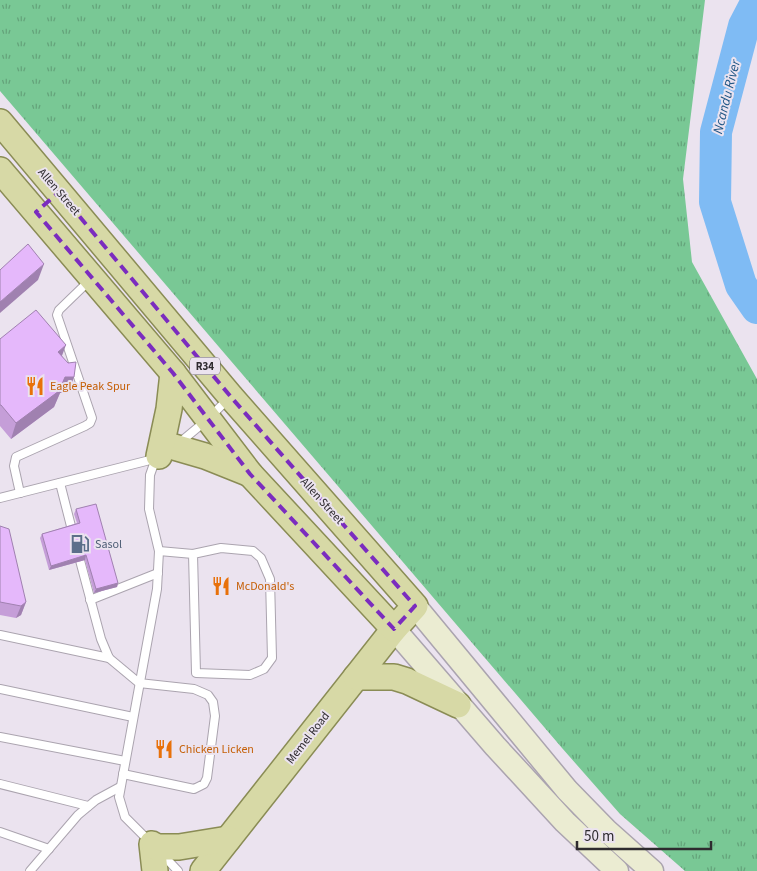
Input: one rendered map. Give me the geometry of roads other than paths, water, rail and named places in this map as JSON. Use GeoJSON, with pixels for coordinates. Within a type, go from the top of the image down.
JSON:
{"type":"FeatureCollection","features":[{"type":"Feature","properties":{"kind":"main road","name":"Allen Street"},"geometry":{"type":"LineString","coordinates":[[0,122],[230,397],[415,606]]}},
{"type":"Feature","properties":{"kind":"main road","name":"R34"},"geometry":{"type":"LineString","coordinates":[[0,170],[173,373],[250,474],[394,629]]}},
{"type":"Feature","properties":{"kind":"main road"},"geometry":{"type":"LineString","coordinates":[[36,212],[60,192]]}},
{"type":"Feature","properties":{"kind":"main road"},"geometry":{"type":"LineString","coordinates":[[173,373],[162,454],[206,456],[250,474]]}},
{"type":"Feature","properties":{"kind":"main road","name":"Memel Road"},"geometry":{"type":"LineString","coordinates":[[203,871],[394,629],[415,606]]}},
{"type":"Feature","properties":{"kind":"main road"},"geometry":{"type":"LineString","coordinates":[[356,677],[394,677],[407,681],[458,705]]}},
{"type":"Feature","properties":{"kind":"main road"},"geometry":{"type":"LineString","coordinates":[[155,871],[153,845],[179,847],[228,839]]}},
{"type":"Feature","properties":{"kind":"street","name":"Allen Street"},"geometry":{"type":"LineString","coordinates":[[415,606],[567,790],[606,830],[652,871]]}},
{"type":"Feature","properties":{"kind":"street"},"geometry":{"type":"LineString","coordinates":[[394,629],[458,705],[565,822],[617,871]]}},
{"type":"Feature","properties":{"kind":"lane"},"geometry":{"type":"LineString","coordinates":[[20,493],[14,466],[16,457],[85,426],[90,423],[92,418],[57,315],[59,310],[92,278]]}},
{"type":"Feature","properties":{"kind":"lane"},"geometry":{"type":"LineString","coordinates":[[0,498],[162,454],[208,419],[230,397]]}},
{"type":"Feature","properties":{"kind":"lane"},"geometry":{"type":"LineString","coordinates":[[162,454],[150,475],[149,509],[159,552],[157,589],[119,797],[125,818],[178,871]]}},
{"type":"Feature","properties":{"kind":"lane"},"geometry":{"type":"LineString","coordinates":[[60,483],[90,600],[101,639],[109,658],[139,683],[194,689],[208,695],[213,702],[215,716],[208,778],[204,784],[194,789],[123,774]]}},
{"type":"Feature","properties":{"kind":"lane"},"geometry":{"type":"LineString","coordinates":[[159,552],[193,554],[222,548],[253,551],[261,558],[270,579],[272,658],[264,669],[250,675],[196,673]]}},
{"type":"Feature","properties":{"kind":"lane"},"geometry":{"type":"LineString","coordinates":[[193,554],[196,673],[194,689]]}},
{"type":"Feature","properties":{"kind":"lane"},"geometry":{"type":"LineString","coordinates":[[90,600],[158,573]]}},
{"type":"Feature","properties":{"kind":"lane"},"geometry":{"type":"LineString","coordinates":[[0,635],[109,658]]}},
{"type":"Feature","properties":{"kind":"lane"},"geometry":{"type":"LineString","coordinates":[[0,689],[132,718]]}},
{"type":"Feature","properties":{"kind":"lane"},"geometry":{"type":"LineString","coordinates":[[0,737],[125,761]]}},
{"type":"Feature","properties":{"kind":"lane"},"geometry":{"type":"LineString","coordinates":[[0,784],[88,806]]}},
{"type":"Feature","properties":{"kind":"lane"},"geometry":{"type":"LineString","coordinates":[[30,871],[78,815],[96,800],[120,787]]}},
{"type":"Feature","properties":{"kind":"lane"},"geometry":{"type":"LineString","coordinates":[[0,832],[48,849]]}},
{"type":"Feature","properties":{"kind":"waterway","name":"Ncandu River"},"geometry":{"type":"LineString","coordinates":[[757,1],[744,26],[716,132],[715,202],[741,285],[757,308]]}},
{"type":"Feature","properties":{"kind":"place","name":"Eagle Peak Spur"},"geometry":{"type":"Point","coordinates":[35,386]}},
{"type":"Feature","properties":{"kind":"place","name":"Sasol"},"geometry":{"type":"Point","coordinates":[80,544]}},
{"type":"Feature","properties":{"kind":"place","name":"McDonald's"},"geometry":{"type":"Point","coordinates":[221,586]}},
{"type":"Feature","properties":{"kind":"place","name":"Chicken Licken"},"geometry":{"type":"Point","coordinates":[164,749]}}]}
